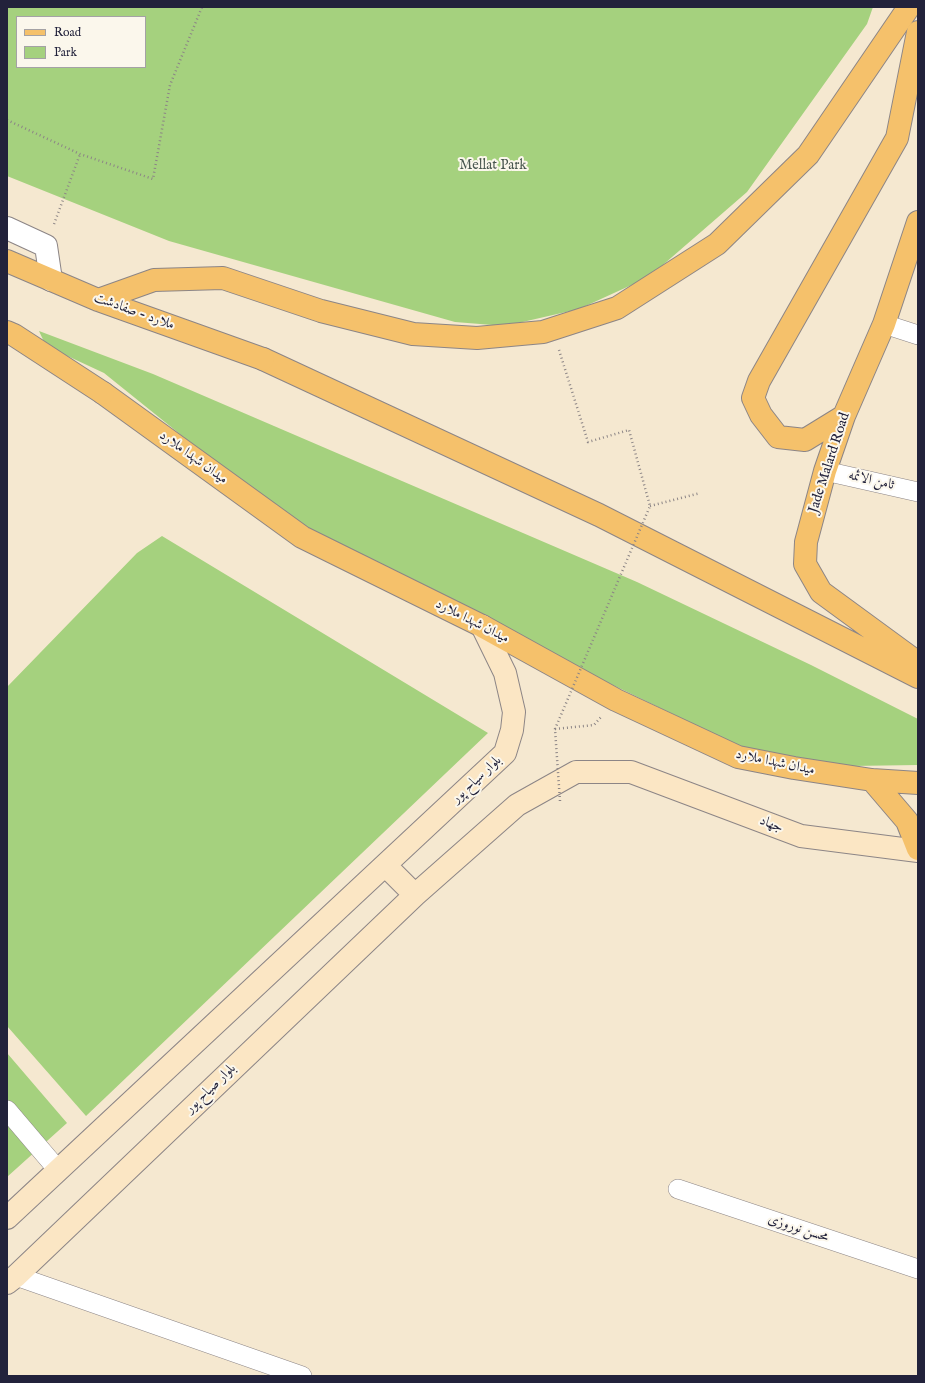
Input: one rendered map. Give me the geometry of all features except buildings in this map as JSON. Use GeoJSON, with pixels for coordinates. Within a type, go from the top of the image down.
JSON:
{"type":"FeatureCollection","features":[{"type":"Feature","properties":{"kind":"main road"},"geometry":{"type":"LineString","coordinates":[[98,300],[154,280],[223,278],[320,311],[413,334],[477,338],[543,332],[617,308],[717,244],[808,155],[909,7]]}},
{"type":"Feature","properties":{"kind":"main road"},"geometry":{"type":"LineString","coordinates":[[844,416],[806,440],[778,437],[761,415],[753,398],[759,381],[897,138],[918,32]]}},
{"type":"Feature","properties":{"kind":"main road","name":"Jade Malard Road"},"geometry":{"type":"LineString","coordinates":[[918,222],[884,324],[844,416],[824,471],[806,542],[806,564],[821,592],[918,663]]}},
{"type":"Feature","properties":{"kind":"main road","name":"ملارد - صفادشت"},"geometry":{"type":"LineString","coordinates":[[7,261],[98,300],[263,359],[599,515],[918,677]]}},
{"type":"Feature","properties":{"kind":"main road","name":"میدان شهدا ملارد"},"geometry":{"type":"LineString","coordinates":[[7,332],[104,393],[302,537],[482,626],[616,700],[738,757],[794,768],[872,780],[918,783]]}},
{"type":"Feature","properties":{"kind":"main road","name":"بلوار سیاح پور"},"geometry":{"type":"LineString","coordinates":[[386,866],[505,753],[512,730],[514,712],[505,673],[482,626]]}},
{"type":"Feature","properties":{"kind":"main road","name":"جهاد"},"geometry":{"type":"LineString","coordinates":[[415,895],[517,805],[576,772],[631,772],[801,836],[918,850]]}},
{"type":"Feature","properties":{"kind":"main road"},"geometry":{"type":"LineString","coordinates":[[872,780],[907,820],[918,850]]}},
{"type":"Feature","properties":{"kind":"main road"},"geometry":{"type":"LineString","coordinates":[[7,1218],[386,866],[415,895]]}},
{"type":"Feature","properties":{"kind":"main road","name":"بلوار صیاح پور"},"geometry":{"type":"LineString","coordinates":[[12,1280],[415,895]]}},
{"type":"Feature","properties":{"kind":"street"},"geometry":{"type":"LineString","coordinates":[[7,228],[46,246],[51,280]]}},
{"type":"Feature","properties":{"kind":"street"},"geometry":{"type":"LineString","coordinates":[[884,324],[918,335]]}},
{"type":"Feature","properties":{"kind":"street","name":"ثامن الائمه"},"geometry":{"type":"LineString","coordinates":[[824,471],[918,492]]}},
{"type":"Feature","properties":{"kind":"street"},"geometry":{"type":"LineString","coordinates":[[7,1110],[58,1170]]}},
{"type":"Feature","properties":{"kind":"street","name":"محسن نوروزی"},"geometry":{"type":"LineString","coordinates":[[678,1189],[918,1269]]}},
{"type":"Feature","properties":{"kind":"street"},"geometry":{"type":"LineString","coordinates":[[12,1280],[302,1376]]}},
{"type":"Feature","properties":{"kind":"path"},"geometry":{"type":"LineString","coordinates":[[7,120],[80,154],[153,179],[170,85],[202,7]]}},
{"type":"Feature","properties":{"kind":"path"},"geometry":{"type":"LineString","coordinates":[[46,246],[80,154]]}},
{"type":"Feature","properties":{"kind":"path"},"geometry":{"type":"LineString","coordinates":[[552,329],[588,442],[629,430],[650,506],[555,728],[560,801]]}},
{"type":"Feature","properties":{"kind":"path"},"geometry":{"type":"LineString","coordinates":[[650,506],[700,493]]}},
{"type":"Feature","properties":{"kind":"path"},"geometry":{"type":"LineString","coordinates":[[555,728],[594,725]]}},
{"type":"Feature","properties":{"kind":"green space","name":"Mellat Park"},"geometry":{"type":"Polygon","coordinates":[[[7,7],[873,7],[867,24],[747,192],[649,277],[579,309],[505,326],[455,322],[169,241],[7,176],[7,7]]]}},
{"type":"Feature","properties":{"kind":"green space"},"geometry":{"type":"Polygon","coordinates":[[[39,331],[153,374],[637,582],[811,665],[918,719],[918,765],[851,766],[743,748],[557,658],[307,529],[232,476],[104,373],[46,346],[39,331]]]}},
{"type":"Feature","properties":{"kind":"green space"},"geometry":{"type":"Polygon","coordinates":[[[162,536],[488,733],[86,1116],[7,1026],[7,687],[137,553],[162,536]]]}},
{"type":"Feature","properties":{"kind":"green space"},"geometry":{"type":"Polygon","coordinates":[[[7,1053],[67,1123],[7,1177],[7,1053]]]}}]}
